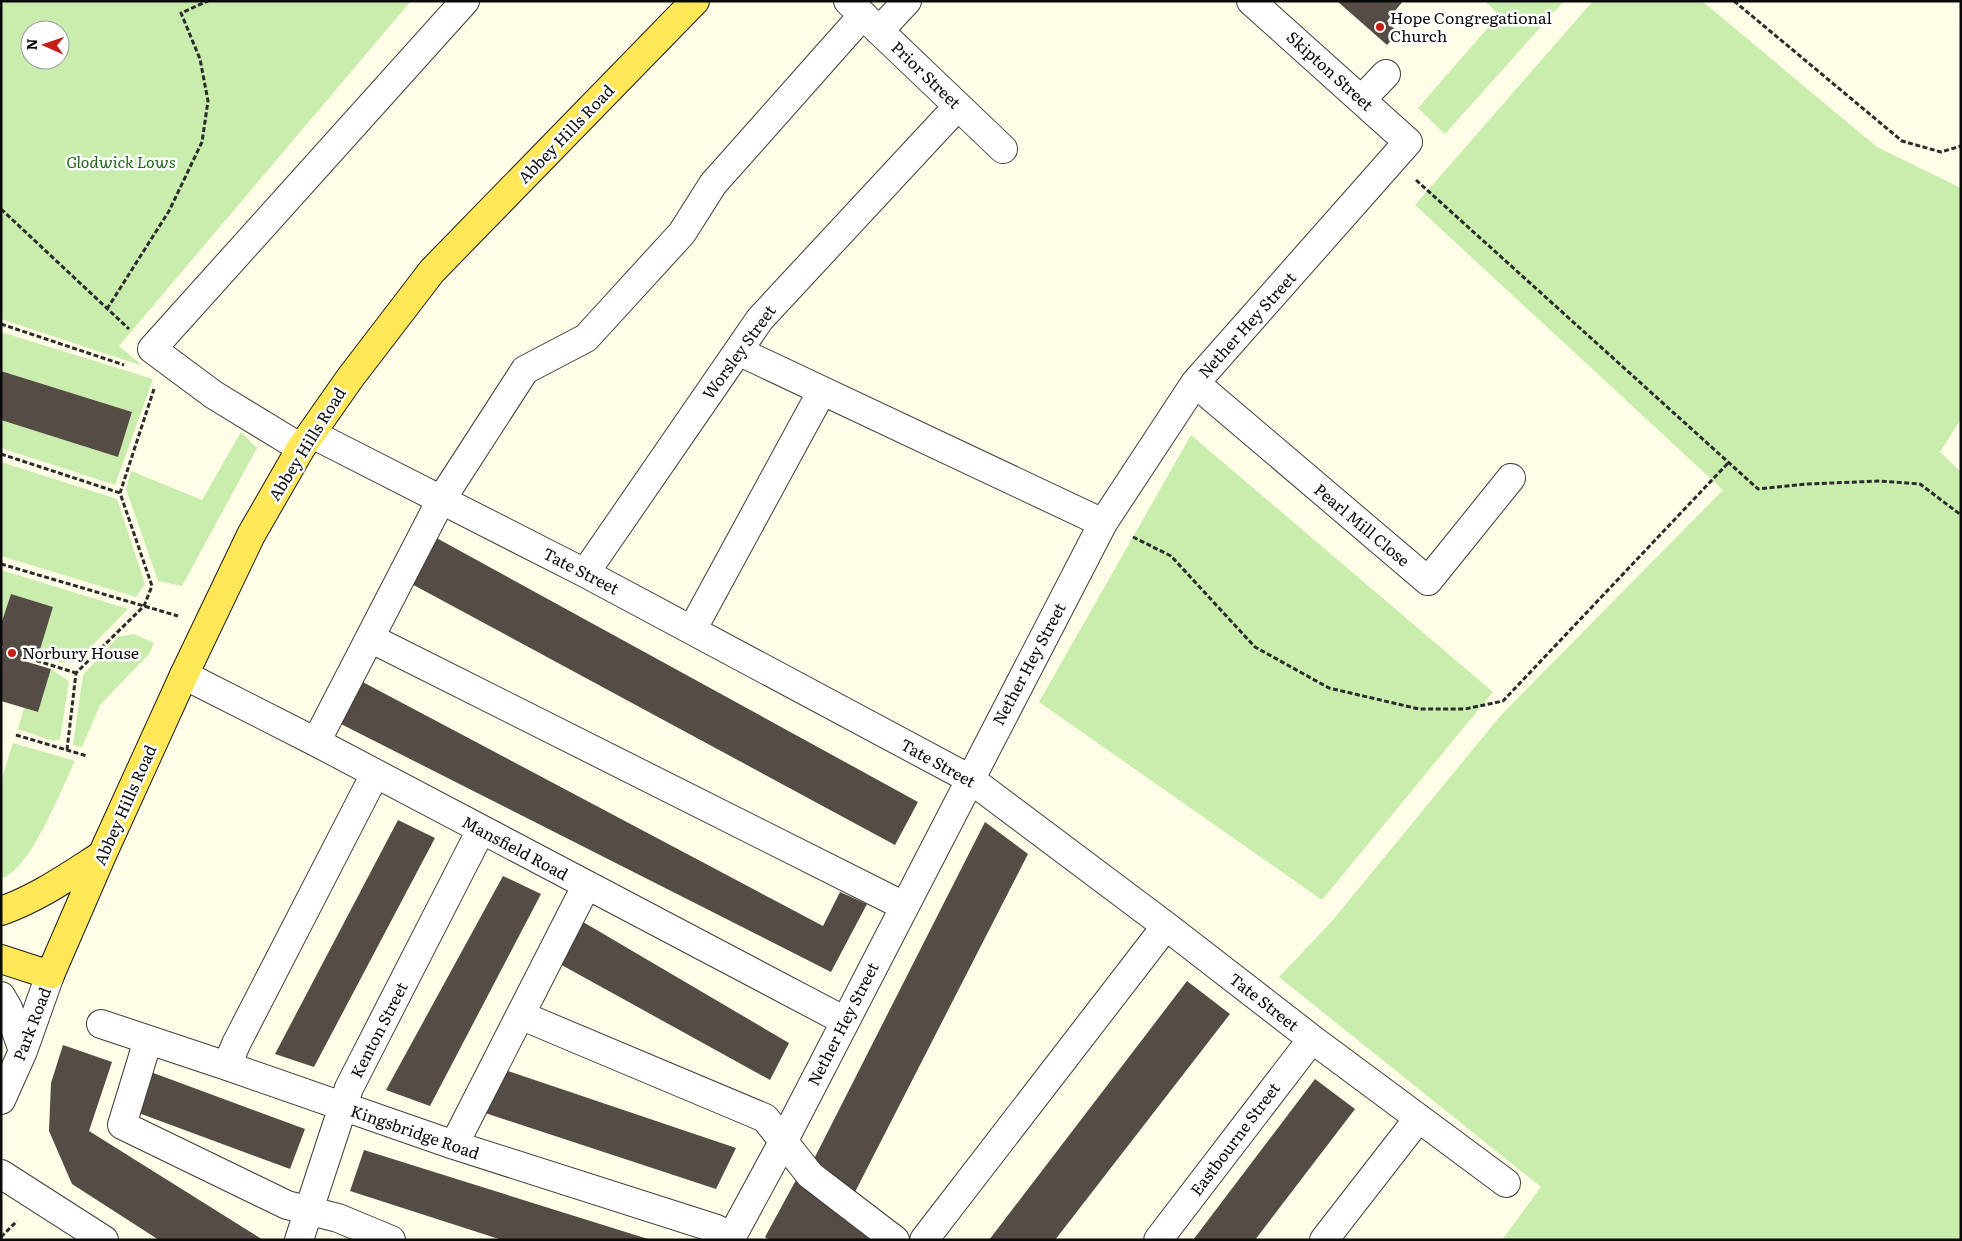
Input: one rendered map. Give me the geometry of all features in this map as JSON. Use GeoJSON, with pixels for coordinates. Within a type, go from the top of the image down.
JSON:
{"type":"FeatureCollection","features":[{"type":"Feature","properties":{"kind":"main road","name":"Abbey Hills Road"},"geometry":{"type":"LineString","coordinates":[[50,975],[184,675],[251,535],[306,441],[350,378],[432,271],[696,1]]}},
{"type":"Feature","properties":{"kind":"main road"},"geometry":{"type":"LineString","coordinates":[[1,911],[48,890],[102,855]]}},
{"type":"Feature","properties":{"kind":"main road"},"geometry":{"type":"LineString","coordinates":[[1,959],[50,975]]}},
{"type":"Feature","properties":{"kind":"street"},"geometry":{"type":"LineString","coordinates":[[152,349],[465,1]]}},
{"type":"Feature","properties":{"kind":"street"},"geometry":{"type":"LineString","coordinates":[[316,742],[441,500],[525,370],[586,338],[682,233],[713,184],[864,16],[907,1]]}},
{"type":"Feature","properties":{"kind":"street","name":"Skipton Street"},"geometry":{"type":"LineString","coordinates":[[1251,1],[1362,99],[1400,151]]}},
{"type":"Feature","properties":{"kind":"street","name":"Prior Street"},"geometry":{"type":"LineString","coordinates":[[864,16],[1003,149]]}},
{"type":"Feature","properties":{"kind":"street"},"geometry":{"type":"LineString","coordinates":[[1362,99],[1386,74]]}},
{"type":"Feature","properties":{"kind":"street","name":"Worsley Street"},"geometry":{"type":"LineString","coordinates":[[584,573],[760,319],[958,106]]}},
{"type":"Feature","properties":{"kind":"street","name":"Nether Hey Street"},"geometry":{"type":"LineString","coordinates":[[729,1240],[783,1142],[1103,523],[1196,383],[1400,151]]}},
{"type":"Feature","properties":{"kind":"street","name":"Tate Street"},"geometry":{"type":"LineString","coordinates":[[152,349],[214,395],[306,441],[441,500],[584,573],[970,779],[1418,1119],[1506,1183]]}},
{"type":"Feature","properties":{"kind":"street"},"geometry":{"type":"LineString","coordinates":[[738,351],[1103,523]]}},
{"type":"Feature","properties":{"kind":"street","name":"Pearl Mill Close"},"geometry":{"type":"LineString","coordinates":[[1196,383],[1428,581],[1511,478]]}},
{"type":"Feature","properties":{"kind":"street"},"geometry":{"type":"LineString","coordinates":[[692,630],[822,391]]}},
{"type":"Feature","properties":{"kind":"street"},"geometry":{"type":"LineString","coordinates":[[370,638],[904,906]]}},
{"type":"Feature","properties":{"kind":"street","name":"Mansfield Road"},"geometry":{"type":"LineString","coordinates":[[184,675],[316,742],[845,1021]]}},
{"type":"Feature","properties":{"kind":"street"},"geometry":{"type":"LineString","coordinates":[[227,1066],[236,1044],[375,774]]}},
{"type":"Feature","properties":{"kind":"street","name":"Kenton Street"},"geometry":{"type":"LineString","coordinates":[[299,1240],[349,1088],[481,830]]}},
{"type":"Feature","properties":{"kind":"street"},"geometry":{"type":"LineString","coordinates":[[454,1145],[586,886]]}},
{"type":"Feature","properties":{"kind":"street"},"geometry":{"type":"LineString","coordinates":[[924,1240],[1166,926]]}},
{"type":"Feature","properties":{"kind":"street","name":"Park Road"},"geometry":{"type":"LineString","coordinates":[[1,1100],[23,1051],[50,975]]}},
{"type":"Feature","properties":{"kind":"street"},"geometry":{"type":"LineString","coordinates":[[1,996],[8,1008],[23,1051]]}},
{"type":"Feature","properties":{"kind":"street"},"geometry":{"type":"LineString","coordinates":[[520,1015],[765,1118],[810,1175],[895,1240]]}},
{"type":"Feature","properties":{"kind":"street","name":"Kingsbridge Road"},"geometry":{"type":"LineString","coordinates":[[101,1024],[454,1145],[717,1229],[729,1240]]}},
{"type":"Feature","properties":{"kind":"street","name":"Eastbourne Street"},"geometry":{"type":"LineString","coordinates":[[1158,1240],[1312,1039]]}},
{"type":"Feature","properties":{"kind":"street"},"geometry":{"type":"LineString","coordinates":[[148,1040],[122,1125],[287,1206],[338,1218],[391,1240]]}},
{"type":"Feature","properties":{"kind":"street"},"geometry":{"type":"LineString","coordinates":[[1324,1240],[1418,1119]]}},
{"type":"Feature","properties":{"kind":"street"},"geometry":{"type":"LineString","coordinates":[[1,1174],[104,1240]]}},
{"type":"Feature","properties":{"kind":"path"},"geometry":{"type":"LineString","coordinates":[[107,309],[169,211],[202,142],[208,101],[200,59],[181,13],[208,1]]}},
{"type":"Feature","properties":{"kind":"path"},"geometry":{"type":"LineString","coordinates":[[1734,1],[1902,141],[1942,152],[1961,146]]}},
{"type":"Feature","properties":{"kind":"path"},"geometry":{"type":"LineString","coordinates":[[1400,151],[1758,489],[1808,484],[1880,482],[1920,484],[1961,515]]}},
{"type":"Feature","properties":{"kind":"path"},"geometry":{"type":"LineString","coordinates":[[1,209],[152,349]]}},
{"type":"Feature","properties":{"kind":"path"},"geometry":{"type":"LineString","coordinates":[[1,324],[130,367]]}},
{"type":"Feature","properties":{"kind":"path"},"geometry":{"type":"LineString","coordinates":[[67,750],[76,673],[144,606],[152,586],[120,493],[155,385]]}},
{"type":"Feature","properties":{"kind":"path"},"geometry":{"type":"LineString","coordinates":[[1,454],[120,493]]}},
{"type":"Feature","properties":{"kind":"path"},"geometry":{"type":"LineString","coordinates":[[1103,523],[1171,556],[1255,647],[1329,688],[1419,710],[1465,709],[1503,701],[1729,462]]}},
{"type":"Feature","properties":{"kind":"path"},"geometry":{"type":"LineString","coordinates":[[1,564],[179,617]]}},
{"type":"Feature","properties":{"kind":"path"},"geometry":{"type":"LineString","coordinates":[[22,656],[76,673]]}},
{"type":"Feature","properties":{"kind":"path"},"geometry":{"type":"LineString","coordinates":[[16,735],[86,756]]}},
{"type":"Feature","properties":{"kind":"green space","name":"Glodwick Lows"},"geometry":{"type":"Polygon","coordinates":[[[1,1],[411,1],[119,346],[143,366],[1,319],[1,1]]]}},
{"type":"Feature","properties":{"kind":"green space"},"geometry":{"type":"Polygon","coordinates":[[[1485,1],[1564,1],[1445,134],[1418,108],[1499,15],[1485,1]]]}},
{"type":"Feature","properties":{"kind":"green space"},"geometry":{"type":"Polygon","coordinates":[[[1593,1],[1702,1],[1877,147],[1961,188],[1961,419],[1940,452],[1961,472],[1961,1240],[1502,1240],[1541,1187],[1279,977],[1332,921],[1502,714],[1723,490],[1415,205],[1593,1]]]}},
{"type":"Feature","properties":{"kind":"green space"},"geometry":{"type":"Polygon","coordinates":[[[1,332],[153,379],[115,485],[1,448],[1,420],[118,457],[132,412],[1,371],[1,332]]]}},
{"type":"Feature","properties":{"kind":"green space"},"geometry":{"type":"Polygon","coordinates":[[[241,432],[257,448],[182,586],[158,581],[126,489],[131,471],[202,500],[241,432]]]}},
{"type":"Feature","properties":{"kind":"green space"},"geometry":{"type":"Polygon","coordinates":[[[1191,435],[1493,692],[1322,900],[1039,702],[1191,435]]]}},
{"type":"Feature","properties":{"kind":"green space"},"geometry":{"type":"Polygon","coordinates":[[[1,462],[117,499],[145,584],[136,597],[1,556],[1,462]]]}},
{"type":"Feature","properties":{"kind":"green space"},"geometry":{"type":"Polygon","coordinates":[[[1,570],[128,609],[78,660],[62,663],[38,656],[53,607],[11,594],[1,624],[1,570]]]}},
{"type":"Feature","properties":{"kind":"green space"},"geometry":{"type":"Polygon","coordinates":[[[134,634],[154,643],[149,654],[100,705],[82,747],[73,745],[83,675],[118,637],[134,634]]]}},
{"type":"Feature","properties":{"kind":"green space"},"geometry":{"type":"Polygon","coordinates":[[[51,669],[69,681],[60,739],[53,741],[18,729],[24,708],[38,712],[51,669]]]}},
{"type":"Feature","properties":{"kind":"green space"},"geometry":{"type":"Polygon","coordinates":[[[13,743],[75,761],[34,845],[12,872],[1,879],[1,781],[13,743]]]}},
{"type":"Feature","properties":{"kind":"building","name":"Hope Congregational Church"},"geometry":{"type":"Polygon","coordinates":[[[1337,1],[1403,1],[1387,21],[1398,33],[1387,45],[1337,1]]]}},
{"type":"Feature","properties":{"kind":"building"},"geometry":{"type":"Polygon","coordinates":[[[1,371],[132,412],[118,457],[1,420],[1,371]]]}},
{"type":"Feature","properties":{"kind":"building"},"geometry":{"type":"Polygon","coordinates":[[[431,535],[918,802],[895,845],[408,582],[431,535]]]}},
{"type":"Feature","properties":{"kind":"building","name":"Norbury House"},"geometry":{"type":"Polygon","coordinates":[[[11,594],[53,607],[38,656],[23,652],[21,660],[51,669],[38,712],[1,701],[1,654],[3,647],[1,646],[1,624],[11,594]]]}},
{"type":"Feature","properties":{"kind":"building"},"geometry":{"type":"Polygon","coordinates":[[[357,679],[823,926],[840,892],[867,904],[831,972],[335,721],[357,679]]]}},
{"type":"Feature","properties":{"kind":"building"},"geometry":{"type":"Polygon","coordinates":[[[398,820],[435,838],[314,1067],[275,1054],[398,820]]]}},
{"type":"Feature","properties":{"kind":"building"},"geometry":{"type":"Polygon","coordinates":[[[985,822],[1028,854],[855,1192],[814,1159],[985,822]]]}},
{"type":"Feature","properties":{"kind":"building"},"geometry":{"type":"Polygon","coordinates":[[[503,876],[541,894],[430,1106],[386,1090],[503,876]]]}},
{"type":"Feature","properties":{"kind":"building"},"geometry":{"type":"Polygon","coordinates":[[[578,919],[789,1043],[770,1080],[558,963],[578,919]]]}},
{"type":"Feature","properties":{"kind":"building"},"geometry":{"type":"Polygon","coordinates":[[[1187,981],[1230,1014],[1055,1240],[989,1240],[1187,981]]]}},
{"type":"Feature","properties":{"kind":"building"},"geometry":{"type":"Polygon","coordinates":[[[63,1045],[112,1062],[89,1131],[263,1240],[159,1240],[72,1184],[49,1131],[51,1083],[63,1045]]]}},
{"type":"Feature","properties":{"kind":"building"},"geometry":{"type":"Polygon","coordinates":[[[499,1068],[736,1148],[716,1189],[479,1111],[499,1068]]]}},
{"type":"Feature","properties":{"kind":"building"},"geometry":{"type":"Polygon","coordinates":[[[148,1071],[305,1129],[290,1169],[136,1112],[148,1071]]]}},
{"type":"Feature","properties":{"kind":"building"},"geometry":{"type":"Polygon","coordinates":[[[1315,1079],[1355,1109],[1255,1240],[1193,1240],[1315,1079]]]}},
{"type":"Feature","properties":{"kind":"building"},"geometry":{"type":"Polygon","coordinates":[[[364,1150],[648,1240],[502,1240],[350,1191],[364,1150]]]}},
{"type":"Feature","properties":{"kind":"building"},"geometry":{"type":"Polygon","coordinates":[[[796,1180],[882,1240],[769,1240],[765,1237],[796,1180]]]}},
{"type":"Feature","properties":{"kind":"place","name":"Hope Congregational Church"},"geometry":{"type":"Point","coordinates":[1380,27]}},
{"type":"Feature","properties":{"kind":"place","name":"Norbury House"},"geometry":{"type":"Point","coordinates":[12,653]}}]}
